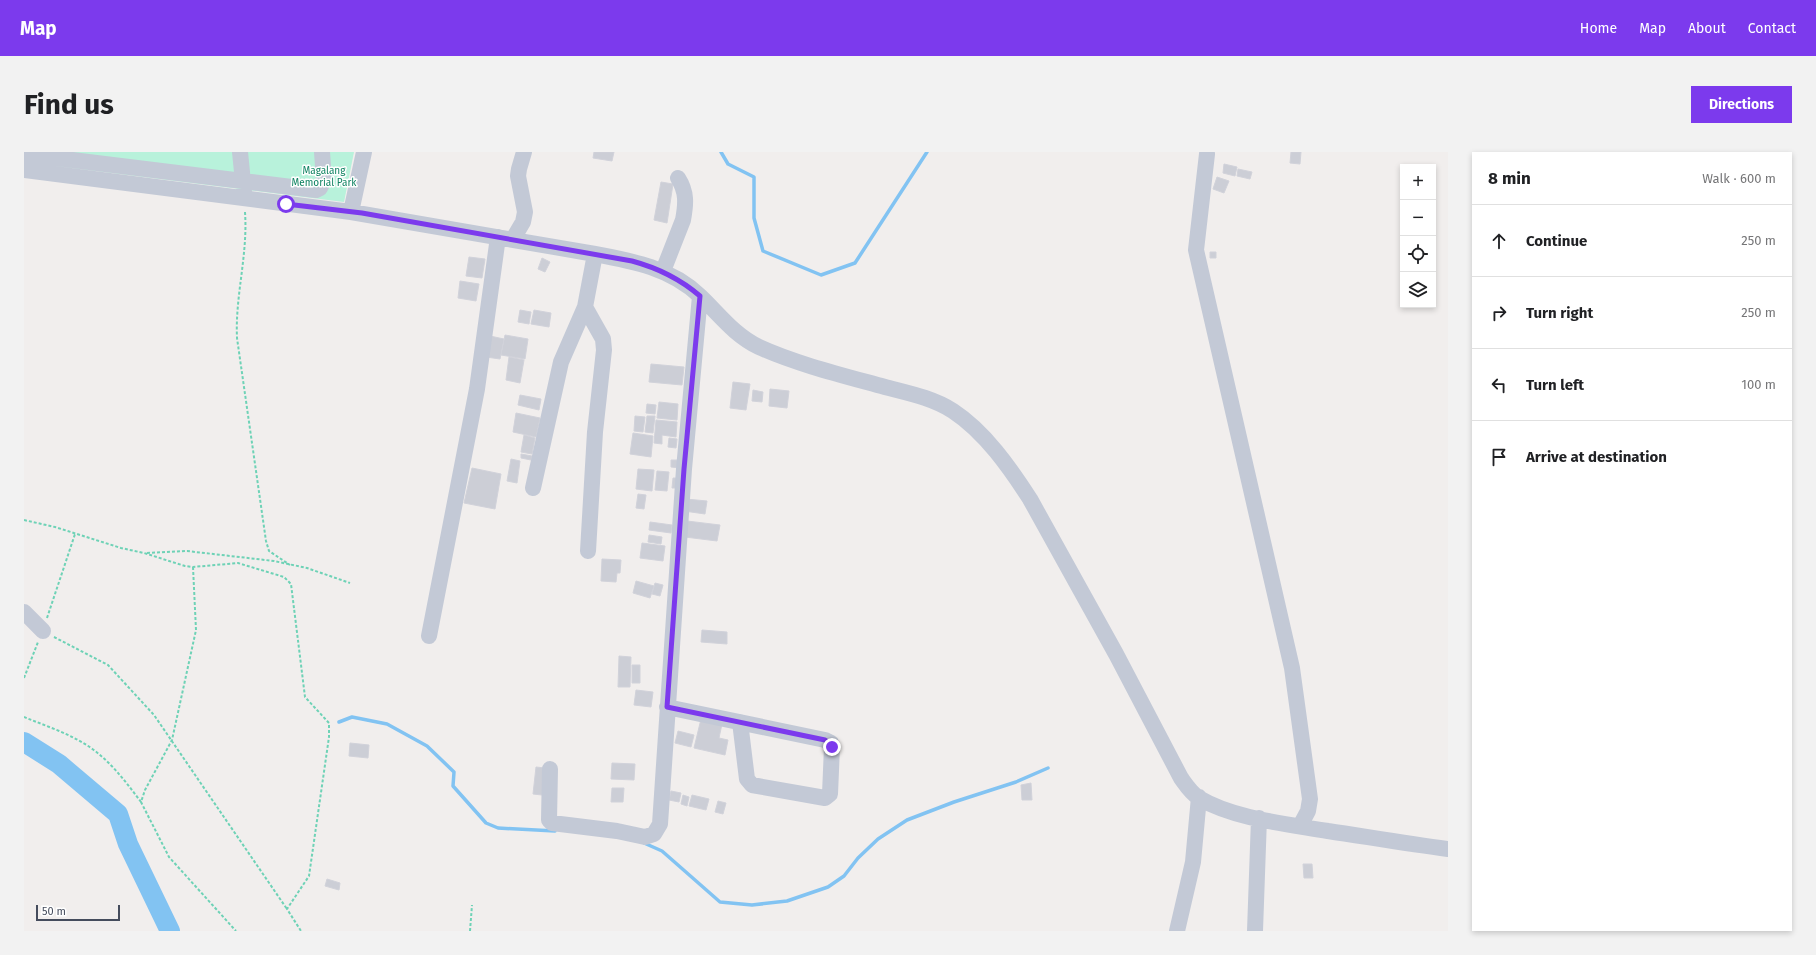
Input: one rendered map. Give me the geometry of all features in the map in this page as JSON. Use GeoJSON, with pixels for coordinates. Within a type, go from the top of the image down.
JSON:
{"type":"FeatureCollection","features":[{"type":"Feature","properties":{"kind":"street"},"geometry":{"type":"LineString","coordinates":[[240,152],[244,199]]}},
{"type":"Feature","properties":{"kind":"street"},"geometry":{"type":"LineString","coordinates":[[24,154],[316,190],[320,188],[324,180],[322,152]]}},
{"type":"Feature","properties":{"kind":"street"},"geometry":{"type":"LineString","coordinates":[[351,212],[364,152]]}},
{"type":"Feature","properties":{"kind":"street"},"geometry":{"type":"LineString","coordinates":[[429,636],[506,238],[523,222],[525,212],[518,176],[518,169],[524,152]]}},
{"type":"Feature","properties":{"kind":"street"},"geometry":{"type":"LineString","coordinates":[[1207,154],[1196,250],[1292,668],[1310,799],[1308,811],[1300,826]]}},
{"type":"Feature","properties":{"kind":"street"},"geometry":{"type":"LineString","coordinates":[[24,170],[351,212],[595,254],[632,261],[663,271],[689,287],[700,296],[728,326],[758,347],[838,374],[920,396],[953,410],[968,422],[1012,472],[1030,499],[1116,654],[1181,778],[1188,789],[1198,797],[1226,809],[1259,818],[1300,826],[1448,849]]}},
{"type":"Feature","properties":{"kind":"street"},"geometry":{"type":"LineString","coordinates":[[663,271],[683,220],[685,211],[685,189],[678,178]]}},
{"type":"Feature","properties":{"kind":"street"},"geometry":{"type":"LineString","coordinates":[[533,488],[561,362],[585,307],[595,254]]}},
{"type":"Feature","properties":{"kind":"street"},"geometry":{"type":"LineString","coordinates":[[550,769],[549,820],[552,823],[617,831],[645,837],[654,834],[660,824],[684,469],[700,296]]}},
{"type":"Feature","properties":{"kind":"street"},"geometry":{"type":"LineString","coordinates":[[585,307],[603,339],[604,350],[595,432],[588,550]]}},
{"type":"Feature","properties":{"kind":"street"},"geometry":{"type":"LineString","coordinates":[[24,612],[43,631]]}},
{"type":"Feature","properties":{"kind":"street"},"geometry":{"type":"LineString","coordinates":[[667,707],[740,722],[829,741],[832,747],[830,794],[825,798],[752,785],[747,779],[740,722]]}},
{"type":"Feature","properties":{"kind":"street"},"geometry":{"type":"LineString","coordinates":[[1177,931],[1192,862],[1198,797]]}},
{"type":"Feature","properties":{"kind":"street"},"geometry":{"type":"LineString","coordinates":[[1255,931],[1259,818]]}},
{"type":"Feature","properties":{"kind":"path"},"geometry":{"type":"LineString","coordinates":[[244,199],[246,229],[245,257],[236,319],[237,338],[266,541],[269,551],[290,565]]}},
{"type":"Feature","properties":{"kind":"path"},"geometry":{"type":"LineString","coordinates":[[24,520],[55,527],[121,548],[193,567],[238,563],[284,577],[291,584],[306,697],[328,723],[329,737],[308,876],[287,909]]}},
{"type":"Feature","properties":{"kind":"path"},"geometry":{"type":"LineString","coordinates":[[24,678],[43,631],[75,534]]}},
{"type":"Feature","properties":{"kind":"path"},"geometry":{"type":"LineString","coordinates":[[144,553],[187,551],[274,561],[307,568],[350,583]]}},
{"type":"Feature","properties":{"kind":"path"},"geometry":{"type":"LineString","coordinates":[[141,802],[145,790],[172,740],[196,630],[193,567]]}},
{"type":"Feature","properties":{"kind":"path"},"geometry":{"type":"LineString","coordinates":[[43,631],[108,665],[154,715],[301,931]]}},
{"type":"Feature","properties":{"kind":"path"},"geometry":{"type":"LineString","coordinates":[[24,717],[60,732],[90,748],[116,770],[141,802],[169,857],[236,931]]}},
{"type":"Feature","properties":{"kind":"path"},"geometry":{"type":"LineString","coordinates":[[470,931],[472,905]]}},
{"type":"Feature","properties":{"kind":"green space","name":"Magalang Memorial Park"},"geometry":{"type":"Polygon","coordinates":[[[24,152],[354,152],[344,202],[24,162],[24,152]]]}},
{"type":"Feature","properties":{"kind":"building"},"geometry":{"type":"Polygon","coordinates":[[[594,152],[614,152],[612,161],[593,158],[594,152]]]}},
{"type":"Feature","properties":{"kind":"building"},"geometry":{"type":"Polygon","coordinates":[[[1291,152],[1301,152],[1300,164],[1290,163],[1291,152]]]}},
{"type":"Feature","properties":{"kind":"building"},"geometry":{"type":"Polygon","coordinates":[[[1224,164],[1237,167],[1235,176],[1223,173],[1224,164]]]}},
{"type":"Feature","properties":{"kind":"building"},"geometry":{"type":"Polygon","coordinates":[[[1238,169],[1252,172],[1250,179],[1237,176],[1238,169]]]}},
{"type":"Feature","properties":{"kind":"building"},"geometry":{"type":"Polygon","coordinates":[[[1217,177],[1229,181],[1224,193],[1213,189],[1217,177]]]}},
{"type":"Feature","properties":{"kind":"building"},"geometry":{"type":"Polygon","coordinates":[[[661,182],[673,184],[667,223],[654,220],[661,182]]]}},
{"type":"Feature","properties":{"kind":"building"},"geometry":{"type":"Polygon","coordinates":[[[1210,252],[1216,252],[1216,258],[1210,258],[1210,252]]]}},
{"type":"Feature","properties":{"kind":"building"},"geometry":{"type":"Polygon","coordinates":[[[469,257],[485,259],[482,278],[466,276],[469,257]]]}},
{"type":"Feature","properties":{"kind":"building"},"geometry":{"type":"Polygon","coordinates":[[[542,258],[550,262],[545,272],[538,269],[542,258]]]}},
{"type":"Feature","properties":{"kind":"building"},"geometry":{"type":"Polygon","coordinates":[[[460,281],[479,284],[476,301],[458,298],[460,281]]]}},
{"type":"Feature","properties":{"kind":"building"},"geometry":{"type":"Polygon","coordinates":[[[520,310],[531,312],[529,324],[518,322],[520,310]]]}},
{"type":"Feature","properties":{"kind":"building"},"geometry":{"type":"Polygon","coordinates":[[[534,310],[551,313],[549,327],[531,324],[534,310]]]}},
{"type":"Feature","properties":{"kind":"building"},"geometry":{"type":"Polygon","coordinates":[[[505,335],[528,339],[525,359],[501,355],[505,335]]]}},
{"type":"Feature","properties":{"kind":"building"},"geometry":{"type":"Polygon","coordinates":[[[490,336],[504,339],[500,359],[486,357],[490,336]]]}},
{"type":"Feature","properties":{"kind":"building"},"geometry":{"type":"Polygon","coordinates":[[[509,357],[524,360],[520,383],[506,380],[509,357]]]}},
{"type":"Feature","properties":{"kind":"building"},"geometry":{"type":"Polygon","coordinates":[[[651,364],[684,367],[682,385],[649,382],[651,364]]]}},
{"type":"Feature","properties":{"kind":"building"},"geometry":{"type":"Polygon","coordinates":[[[733,382],[750,384],[746,410],[730,408],[733,382]]]}},
{"type":"Feature","properties":{"kind":"building"},"geometry":{"type":"Polygon","coordinates":[[[770,389],[789,391],[787,408],[769,406],[770,389]]]}},
{"type":"Feature","properties":{"kind":"building"},"geometry":{"type":"Polygon","coordinates":[[[753,390],[763,392],[762,402],[752,401],[753,390]]]}},
{"type":"Feature","properties":{"kind":"building"},"geometry":{"type":"Polygon","coordinates":[[[520,395],[541,399],[539,410],[518,405],[520,395]]]}},
{"type":"Feature","properties":{"kind":"building"},"geometry":{"type":"Polygon","coordinates":[[[659,402],[678,404],[677,420],[657,418],[659,402]]]}},
{"type":"Feature","properties":{"kind":"building"},"geometry":{"type":"Polygon","coordinates":[[[647,404],[656,405],[655,414],[646,413],[647,404]]]}},
{"type":"Feature","properties":{"kind":"building"},"geometry":{"type":"Polygon","coordinates":[[[516,413],[540,418],[536,437],[513,432],[516,413]]]}},
{"type":"Feature","properties":{"kind":"building"},"geometry":{"type":"Polygon","coordinates":[[[635,416],[645,417],[643,432],[634,431],[635,416]]]}},
{"type":"Feature","properties":{"kind":"building"},"geometry":{"type":"Polygon","coordinates":[[[647,416],[655,416],[653,433],[645,432],[647,416]]]}},
{"type":"Feature","properties":{"kind":"building"},"geometry":{"type":"Polygon","coordinates":[[[656,420],[677,422],[676,437],[662,435],[662,444],[654,443],[656,420]]]}},
{"type":"Feature","properties":{"kind":"building"},"geometry":{"type":"Polygon","coordinates":[[[633,433],[653,436],[651,457],[630,454],[633,433]]]}},
{"type":"Feature","properties":{"kind":"building"},"geometry":{"type":"Polygon","coordinates":[[[524,435],[535,438],[532,454],[521,452],[524,435]]]}},
{"type":"Feature","properties":{"kind":"building"},"geometry":{"type":"Polygon","coordinates":[[[669,438],[677,439],[676,448],[668,447],[669,438]]]}},
{"type":"Feature","properties":{"kind":"building"},"geometry":{"type":"Polygon","coordinates":[[[521,454],[532,456],[531,460],[521,458],[521,454]]]}},
{"type":"Feature","properties":{"kind":"building"},"geometry":{"type":"Polygon","coordinates":[[[511,459],[520,461],[517,483],[507,481],[511,459]]]}},
{"type":"Feature","properties":{"kind":"building"},"geometry":{"type":"Polygon","coordinates":[[[671,460],[680,460],[680,468],[671,467],[671,460]]]}},
{"type":"Feature","properties":{"kind":"building"},"geometry":{"type":"Polygon","coordinates":[[[472,468],[501,474],[495,509],[464,503],[472,468]]]}},
{"type":"Feature","properties":{"kind":"building"},"geometry":{"type":"Polygon","coordinates":[[[638,469],[654,470],[652,491],[636,489],[638,469]]]}},
{"type":"Feature","properties":{"kind":"building"},"geometry":{"type":"Polygon","coordinates":[[[657,471],[669,472],[667,491],[655,490],[657,471]]]}},
{"type":"Feature","properties":{"kind":"building"},"geometry":{"type":"Polygon","coordinates":[[[673,478],[678,478],[677,488],[672,488],[673,478]]]}},
{"type":"Feature","properties":{"kind":"building"},"geometry":{"type":"Polygon","coordinates":[[[638,494],[646,495],[644,509],[636,508],[638,494]]]}},
{"type":"Feature","properties":{"kind":"building"},"geometry":{"type":"Polygon","coordinates":[[[686,499],[707,501],[705,514],[684,511],[686,499]]]}},
{"type":"Feature","properties":{"kind":"building"},"geometry":{"type":"Polygon","coordinates":[[[687,521],[720,525],[717,541],[685,537],[687,521]]]}},
{"type":"Feature","properties":{"kind":"building"},"geometry":{"type":"Polygon","coordinates":[[[650,522],[672,525],[671,533],[649,530],[650,522]]]}},
{"type":"Feature","properties":{"kind":"building"},"geometry":{"type":"Polygon","coordinates":[[[649,535],[662,537],[661,544],[648,542],[649,535]]]}},
{"type":"Feature","properties":{"kind":"building"},"geometry":{"type":"Polygon","coordinates":[[[642,543],[665,546],[663,561],[640,558],[642,543]]]}},
{"type":"Feature","properties":{"kind":"building"},"geometry":{"type":"Polygon","coordinates":[[[602,559],[621,560],[620,573],[617,573],[616,582],[601,581],[602,559]]]}},
{"type":"Feature","properties":{"kind":"building"},"geometry":{"type":"Polygon","coordinates":[[[636,581],[654,586],[650,598],[633,593],[636,581]]]}},
{"type":"Feature","properties":{"kind":"building"},"geometry":{"type":"Polygon","coordinates":[[[655,583],[663,585],[660,596],[652,594],[655,583]]]}},
{"type":"Feature","properties":{"kind":"building"},"geometry":{"type":"Polygon","coordinates":[[[702,630],[727,632],[727,644],[701,642],[702,630]]]}},
{"type":"Feature","properties":{"kind":"building"},"geometry":{"type":"Polygon","coordinates":[[[619,656],[631,657],[630,687],[618,687],[619,656]]]}},
{"type":"Feature","properties":{"kind":"building"},"geometry":{"type":"Polygon","coordinates":[[[632,665],[640,665],[640,683],[632,683],[632,665]]]}},
{"type":"Feature","properties":{"kind":"building"},"geometry":{"type":"Polygon","coordinates":[[[636,690],[653,692],[651,707],[634,705],[636,690]]]}},
{"type":"Feature","properties":{"kind":"building"},"geometry":{"type":"Polygon","coordinates":[[[701,719],[722,724],[719,738],[728,740],[725,755],[694,748],[701,719]]]}},
{"type":"Feature","properties":{"kind":"building"},"geometry":{"type":"Polygon","coordinates":[[[678,731],[694,735],[691,747],[675,743],[678,731]]]}},
{"type":"Feature","properties":{"kind":"building"},"geometry":{"type":"Polygon","coordinates":[[[350,743],[369,745],[368,758],[349,756],[350,743]]]}},
{"type":"Feature","properties":{"kind":"building"},"geometry":{"type":"Polygon","coordinates":[[[612,763],[635,764],[634,780],[611,779],[612,763]]]}},
{"type":"Feature","properties":{"kind":"building"},"geometry":{"type":"Polygon","coordinates":[[[536,767],[545,768],[542,795],[533,794],[536,767]]]}},
{"type":"Feature","properties":{"kind":"building"},"geometry":{"type":"Polygon","coordinates":[[[1031,783],[1032,800],[1022,800],[1021,785],[1031,783]]]}},
{"type":"Feature","properties":{"kind":"building"},"geometry":{"type":"Polygon","coordinates":[[[612,788],[624,788],[623,802],[611,802],[612,788]]]}},
{"type":"Feature","properties":{"kind":"building"},"geometry":{"type":"Polygon","coordinates":[[[671,791],[681,793],[679,802],[669,800],[671,791]]]}},
{"type":"Feature","properties":{"kind":"building"},"geometry":{"type":"Polygon","coordinates":[[[683,795],[689,797],[687,806],[681,804],[683,795]]]}},
{"type":"Feature","properties":{"kind":"building"},"geometry":{"type":"Polygon","coordinates":[[[692,795],[709,799],[706,810],[689,806],[692,795]]]}},
{"type":"Feature","properties":{"kind":"building"},"geometry":{"type":"Polygon","coordinates":[[[718,801],[726,803],[723,814],[715,812],[718,801]]]}},
{"type":"Feature","properties":{"kind":"building"},"geometry":{"type":"Polygon","coordinates":[[[1303,864],[1312,864],[1313,878],[1304,878],[1303,864]]]}},
{"type":"Feature","properties":{"kind":"building"},"geometry":{"type":"Polygon","coordinates":[[[327,879],[340,883],[339,890],[325,886],[327,879]]]}},
{"type":"Feature","properties":{"kind":"waterway"},"geometry":{"type":"LineString","coordinates":[[721,152],[728,164],[754,177],[754,218],[763,251],[821,275],[855,263],[927,152]]}},
{"type":"Feature","properties":{"kind":"waterway"},"geometry":{"type":"LineString","coordinates":[[339,722],[352,717],[387,724],[427,746],[454,772],[453,786],[486,823],[498,828],[555,831]]}},
{"type":"Feature","properties":{"kind":"waterway"},"geometry":{"type":"LineString","coordinates":[[24,742],[59,764],[118,814],[128,844],[170,931]]}},
{"type":"Feature","properties":{"kind":"waterway"},"geometry":{"type":"LineString","coordinates":[[644,843],[662,851],[720,902],[752,905],[787,901],[828,887],[844,876],[858,858],[878,839],[907,820],[954,802],[1016,782],[1048,768]]}},
{"type":"Feature","properties":{"kind":"route"},"geometry":{"type":"LineString","coordinates":[[286,204],[362,213],[632,261],[663,271],[676,278],[700,296],[684,469],[667,707],[825,740],[829,741],[832,747]]}}]}
